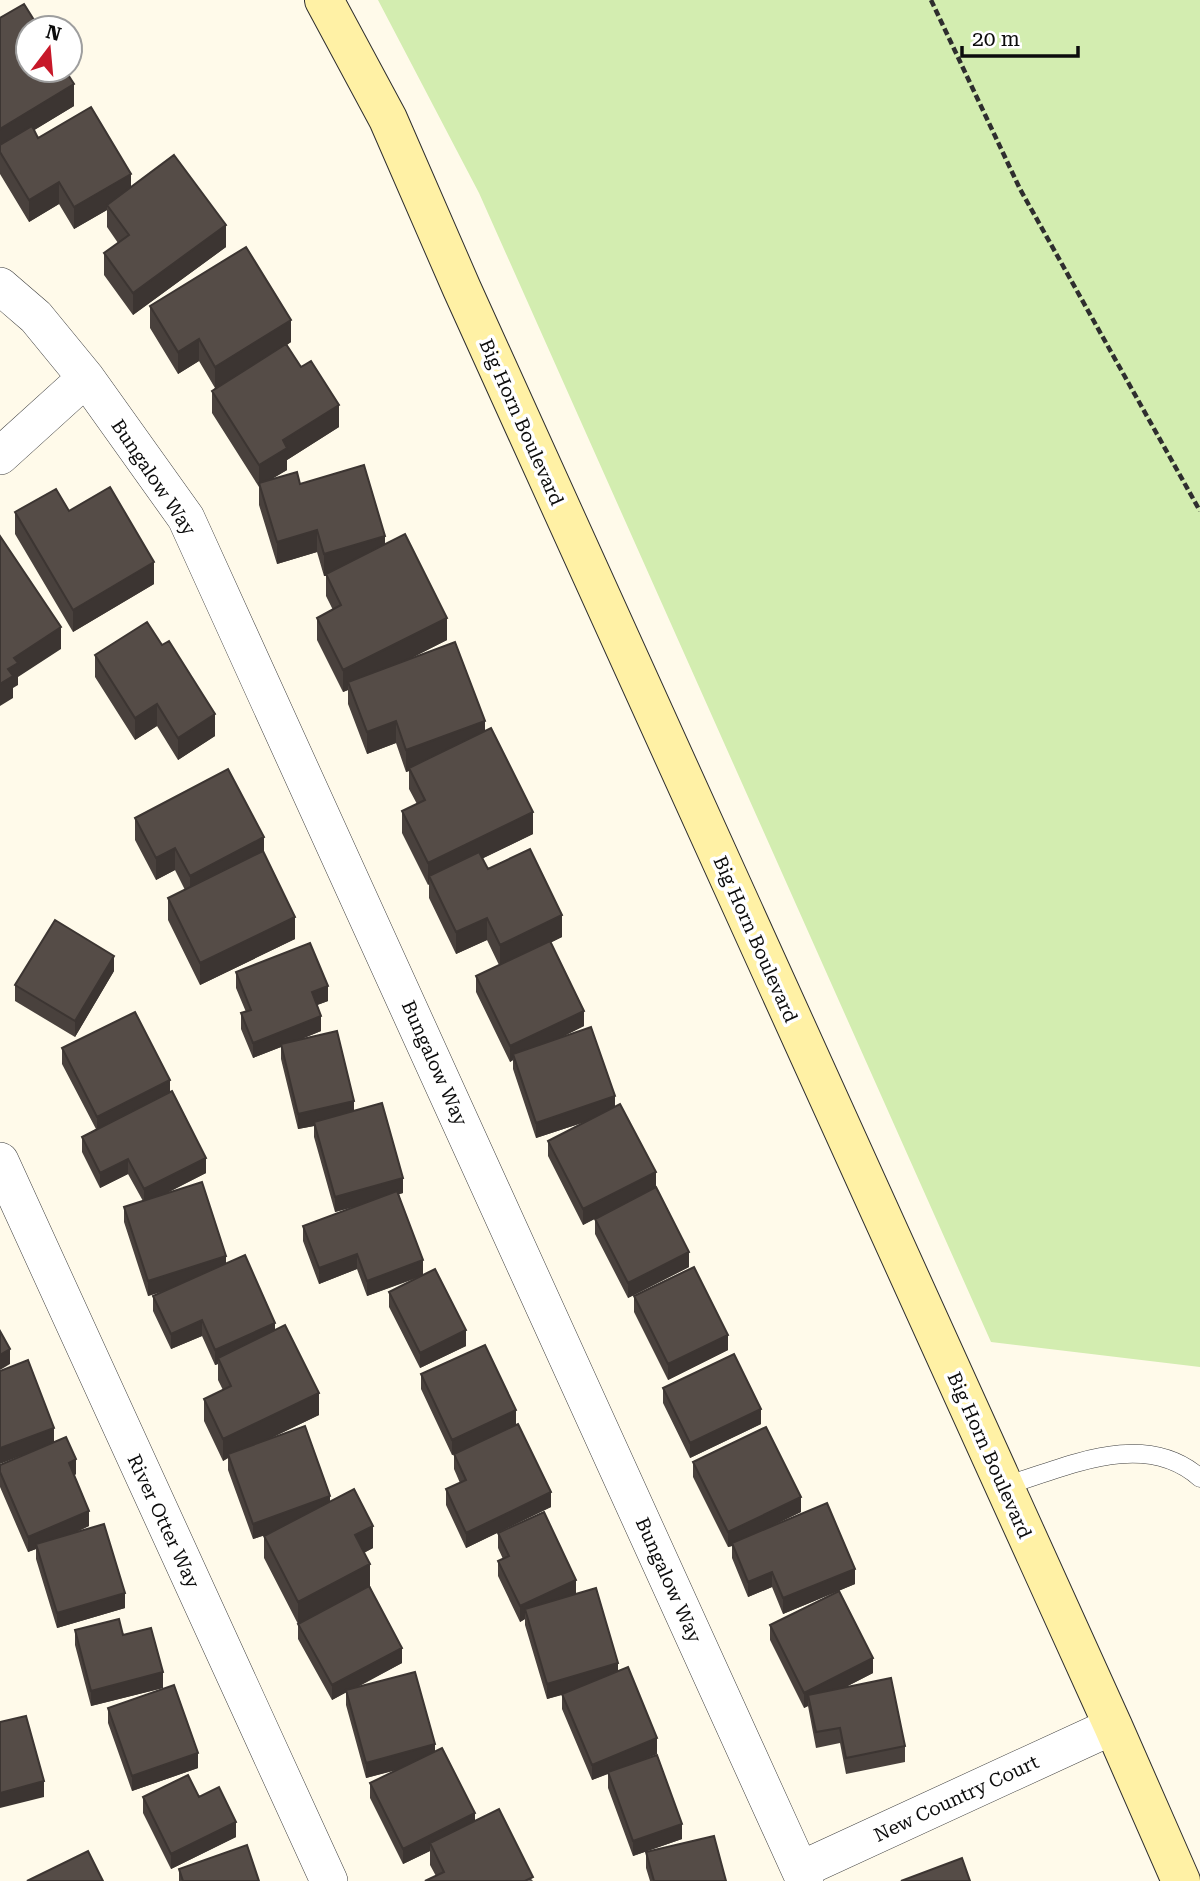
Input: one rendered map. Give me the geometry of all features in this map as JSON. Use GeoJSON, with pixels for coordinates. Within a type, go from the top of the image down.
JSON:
{"type":"FeatureCollection","features":[{"type":"Feature","properties":{"kind":"main road","name":"Big Horn Boulevard"},"geometry":{"type":"LineString","coordinates":[[324,0],[388,120],[1181,1881]]}},
{"type":"Feature","properties":{"kind":"street","name":"Bungalow Way"},"geometry":{"type":"LineString","coordinates":[[0,286],[36,317],[86,378],[186,519],[802,1875]]}},
{"type":"Feature","properties":{"kind":"street"},"geometry":{"type":"LineString","coordinates":[[0,456],[86,378]]}},
{"type":"Feature","properties":{"kind":"street","name":"River Otter Way"},"geometry":{"type":"LineString","coordinates":[[0,1161],[329,1881]]}},
{"type":"Feature","properties":{"kind":"street","name":"New Country Court"},"geometry":{"type":"LineString","coordinates":[[802,1875],[1112,1726]]}},
{"type":"Feature","properties":{"kind":"lane"},"geometry":{"type":"LineString","coordinates":[[1004,1486],[1109,1454],[1142,1453],[1173,1461],[1200,1478]]}},
{"type":"Feature","properties":{"kind":"path"},"geometry":{"type":"LineString","coordinates":[[932,0],[1020,189],[1200,511]]}},
{"type":"Feature","properties":{"kind":"green space"},"geometry":{"type":"Polygon","coordinates":[[[378,0],[1200,0],[1200,1367],[991,1342],[479,193],[378,0]]]}},
{"type":"Feature","properties":{"kind":"building"},"geometry":{"type":"Polygon","coordinates":[[[24,4],[30,14],[14,14],[14,84],[74,84],[0,129],[0,18],[24,4]]]}},
{"type":"Feature","properties":{"kind":"building"},"geometry":{"type":"Polygon","coordinates":[[[91,107],[131,174],[74,207],[59,182],[29,200],[0,152],[0,145],[32,126],[38,138],[91,107]]]}},
{"type":"Feature","properties":{"kind":"building"},"geometry":{"type":"Polygon","coordinates":[[[174,155],[226,225],[133,293],[104,253],[129,235],[107,205],[174,155]]]}},
{"type":"Feature","properties":{"kind":"building"},"geometry":{"type":"Polygon","coordinates":[[[246,247],[291,320],[215,367],[199,339],[178,352],[150,306],[246,247]]]}},
{"type":"Feature","properties":{"kind":"building"},"geometry":{"type":"Polygon","coordinates":[[[286,344],[301,367],[311,361],[339,405],[283,440],[287,448],[259,465],[212,391],[286,344]]]}},
{"type":"Feature","properties":{"kind":"building"},"geometry":{"type":"Polygon","coordinates":[[[364,465],[385,536],[324,554],[317,530],[277,542],[259,483],[297,472],[300,484],[364,465]]]}},
{"type":"Feature","properties":{"kind":"building"},"geometry":{"type":"Polygon","coordinates":[[[110,487],[154,562],[73,610],[15,512],[56,489],[69,511],[110,487]]]}},
{"type":"Feature","properties":{"kind":"building"},"geometry":{"type":"Polygon","coordinates":[[[405,534],[447,618],[343,670],[317,618],[341,605],[326,574],[405,534]]]}},
{"type":"Feature","properties":{"kind":"building"},"geometry":{"type":"Polygon","coordinates":[[[0,536],[61,627],[14,658],[18,663],[8,669],[13,676],[0,684],[0,536]]]}},
{"type":"Feature","properties":{"kind":"building"},"geometry":{"type":"Polygon","coordinates":[[[147,622],[162,645],[169,641],[215,714],[178,738],[157,704],[135,718],[95,655],[147,622]]]}},
{"type":"Feature","properties":{"kind":"building"},"geometry":{"type":"Polygon","coordinates":[[[455,642],[485,721],[406,750],[396,721],[367,732],[348,682],[455,642]]]}},
{"type":"Feature","properties":{"kind":"building"},"geometry":{"type":"Polygon","coordinates":[[[491,728],[533,812],[428,863],[402,811],[425,800],[409,768],[491,728]]]}},
{"type":"Feature","properties":{"kind":"building"},"geometry":{"type":"Polygon","coordinates":[[[228,769],[264,837],[190,876],[175,848],[156,858],[135,818],[228,769]]]}},
{"type":"Feature","properties":{"kind":"building"},"geometry":{"type":"Polygon","coordinates":[[[530,849],[562,915],[500,945],[487,918],[456,932],[429,876],[479,852],[488,869],[530,849]]]}},
{"type":"Feature","properties":{"kind":"building"},"geometry":{"type":"Polygon","coordinates":[[[263,851],[295,917],[200,963],[168,898],[263,851]]]}},
{"type":"Feature","properties":{"kind":"building"},"geometry":{"type":"Polygon","coordinates":[[[55,920],[114,956],[75,1021],[15,985],[55,920]]]}},
{"type":"Feature","properties":{"kind":"building"},"geometry":{"type":"Polygon","coordinates":[[[550,941],[584,1011],[510,1046],[476,976],[550,941]]]}},
{"type":"Feature","properties":{"kind":"building"},"geometry":{"type":"Polygon","coordinates":[[[310,943],[328,986],[312,992],[321,1016],[253,1043],[241,1013],[251,1010],[236,972],[310,943]]]}},
{"type":"Feature","properties":{"kind":"building"},"geometry":{"type":"Polygon","coordinates":[[[135,1012],[170,1080],[97,1117],[62,1048],[135,1012]]]}},
{"type":"Feature","properties":{"kind":"building"},"geometry":{"type":"Polygon","coordinates":[[[591,1027],[615,1096],[536,1123],[513,1054],[591,1027]]]}},
{"type":"Feature","properties":{"kind":"building"},"geometry":{"type":"Polygon","coordinates":[[[337,1031],[354,1101],[298,1114],[281,1044],[337,1031]]]}},
{"type":"Feature","properties":{"kind":"building"},"geometry":{"type":"Polygon","coordinates":[[[172,1091],[206,1158],[144,1189],[128,1159],[100,1173],[82,1137],[172,1091]]]}},
{"type":"Feature","properties":{"kind":"building"},"geometry":{"type":"Polygon","coordinates":[[[382,1103],[403,1178],[335,1197],[314,1122],[382,1103]]]}},
{"type":"Feature","properties":{"kind":"building"},"geometry":{"type":"Polygon","coordinates":[[[620,1104],[656,1172],[583,1209],[548,1141],[620,1104]]]}},
{"type":"Feature","properties":{"kind":"building"},"geometry":{"type":"Polygon","coordinates":[[[202,1182],[226,1256],[148,1281],[124,1207],[202,1182]]]}},
{"type":"Feature","properties":{"kind":"building"},"geometry":{"type":"Polygon","coordinates":[[[656,1187],[689,1252],[628,1283],[595,1219],[656,1187]]]}},
{"type":"Feature","properties":{"kind":"building"},"geometry":{"type":"Polygon","coordinates":[[[397,1191],[423,1260],[367,1281],[357,1254],[319,1268],[303,1226],[397,1191]]]}},
{"type":"Feature","properties":{"kind":"building"},"geometry":{"type":"Polygon","coordinates":[[[245,1255],[275,1323],[215,1350],[202,1320],[171,1334],[153,1296],[245,1255]]]}},
{"type":"Feature","properties":{"kind":"building"},"geometry":{"type":"Polygon","coordinates":[[[694,1267],[728,1335],[668,1364],[634,1296],[694,1267]]]}},
{"type":"Feature","properties":{"kind":"building"},"geometry":{"type":"Polygon","coordinates":[[[435,1269],[466,1330],[420,1353],[389,1292],[435,1269]]]}},
{"type":"Feature","properties":{"kind":"building"},"geometry":{"type":"Polygon","coordinates":[[[285,1325],[319,1393],[223,1439],[204,1399],[231,1386],[218,1358],[285,1325]]]}},
{"type":"Feature","properties":{"kind":"building"},"geometry":{"type":"Polygon","coordinates":[[[0,1331],[10,1349],[0,1355],[0,1331]]]}},
{"type":"Feature","properties":{"kind":"building"},"geometry":{"type":"Polygon","coordinates":[[[485,1345],[516,1410],[452,1440],[421,1374],[485,1345]]]}},
{"type":"Feature","properties":{"kind":"building"},"geometry":{"type":"Polygon","coordinates":[[[734,1354],[761,1409],[690,1443],[663,1388],[734,1354]]]}},
{"type":"Feature","properties":{"kind":"building"},"geometry":{"type":"Polygon","coordinates":[[[28,1360],[54,1428],[0,1448],[0,1371],[28,1360]]]}},
{"type":"Feature","properties":{"kind":"building"},"geometry":{"type":"Polygon","coordinates":[[[518,1424],[551,1492],[466,1533],[446,1489],[466,1480],[454,1454],[518,1424]]]}},
{"type":"Feature","properties":{"kind":"building"},"geometry":{"type":"Polygon","coordinates":[[[305,1426],[330,1496],[253,1524],[228,1454],[305,1426]]]}},
{"type":"Feature","properties":{"kind":"building"},"geometry":{"type":"Polygon","coordinates":[[[766,1427],[801,1497],[728,1532],[693,1462],[766,1427]]]}},
{"type":"Feature","properties":{"kind":"building"},"geometry":{"type":"Polygon","coordinates":[[[66,1437],[76,1459],[69,1463],[89,1511],[28,1537],[0,1472],[0,1465],[66,1437]]]}},
{"type":"Feature","properties":{"kind":"building"},"geometry":{"type":"Polygon","coordinates":[[[354,1489],[373,1526],[355,1535],[370,1564],[298,1602],[264,1536],[354,1489]]]}},
{"type":"Feature","properties":{"kind":"building"},"geometry":{"type":"Polygon","coordinates":[[[827,1503],[855,1569],[783,1598],[772,1572],[748,1582],[732,1543],[827,1503]]]}},
{"type":"Feature","properties":{"kind":"building"},"geometry":{"type":"Polygon","coordinates":[[[544,1512],[576,1580],[520,1606],[498,1561],[509,1556],[498,1533],[544,1512]]]}},
{"type":"Feature","properties":{"kind":"building"},"geometry":{"type":"Polygon","coordinates":[[[104,1524],[125,1593],[57,1613],[36,1544],[104,1524]]]}},
{"type":"Feature","properties":{"kind":"building"},"geometry":{"type":"Polygon","coordinates":[[[369,1586],[402,1648],[332,1685],[298,1624],[369,1586]]]}},
{"type":"Feature","properties":{"kind":"building"},"geometry":{"type":"Polygon","coordinates":[[[596,1588],[618,1663],[547,1684],[525,1609],[596,1588]]]}},
{"type":"Feature","properties":{"kind":"building"},"geometry":{"type":"Polygon","coordinates":[[[839,1591],[873,1658],[804,1693],[770,1625],[839,1591]]]}},
{"type":"Feature","properties":{"kind":"building"},"geometry":{"type":"Polygon","coordinates":[[[119,1619],[123,1635],[151,1628],[163,1672],[91,1691],[75,1630],[119,1619]]]}},
{"type":"Feature","properties":{"kind":"building"},"geometry":{"type":"Polygon","coordinates":[[[628,1667],[657,1738],[592,1765],[562,1694],[628,1667]]]}},
{"type":"Feature","properties":{"kind":"building"},"geometry":{"type":"Polygon","coordinates":[[[415,1672],[435,1744],[366,1763],[346,1690],[415,1672]]]}},
{"type":"Feature","properties":{"kind":"building"},"geometry":{"type":"Polygon","coordinates":[[[891,1678],[905,1746],[846,1758],[840,1728],[816,1732],[808,1695],[891,1678]]]}},
{"type":"Feature","properties":{"kind":"building"},"geometry":{"type":"Polygon","coordinates":[[[174,1685],[198,1753],[132,1776],[108,1708],[174,1685]]]}},
{"type":"Feature","properties":{"kind":"building"},"geometry":{"type":"Polygon","coordinates":[[[26,1716],[44,1781],[0,1793],[0,1722],[26,1716]]]}},
{"type":"Feature","properties":{"kind":"building"},"geometry":{"type":"Polygon","coordinates":[[[442,1748],[475,1813],[403,1849],[370,1783],[442,1748]]]}},
{"type":"Feature","properties":{"kind":"building"},"geometry":{"type":"Polygon","coordinates":[[[657,1755],[682,1824],[633,1841],[608,1772],[657,1755]]]}},
{"type":"Feature","properties":{"kind":"building"},"geometry":{"type":"Polygon","coordinates":[[[188,1775],[199,1797],[219,1787],[236,1822],[171,1854],[143,1797],[188,1775]]]}},
{"type":"Feature","properties":{"kind":"building"},"geometry":{"type":"Polygon","coordinates":[[[499,1809],[533,1877],[525,1881],[425,1881],[444,1872],[430,1843],[499,1809]]]}},
{"type":"Feature","properties":{"kind":"building"},"geometry":{"type":"Polygon","coordinates":[[[714,1836],[726,1881],[654,1881],[646,1852],[714,1836]]]}},
{"type":"Feature","properties":{"kind":"building"},"geometry":{"type":"Polygon","coordinates":[[[247,1845],[259,1881],[183,1881],[179,1869],[247,1845]]]}},
{"type":"Feature","properties":{"kind":"building"},"geometry":{"type":"Polygon","coordinates":[[[88,1851],[103,1881],[27,1881],[88,1851]]]}},
{"type":"Feature","properties":{"kind":"building"},"geometry":{"type":"Polygon","coordinates":[[[962,1858],[970,1881],[901,1881],[962,1858]]]}}]}
